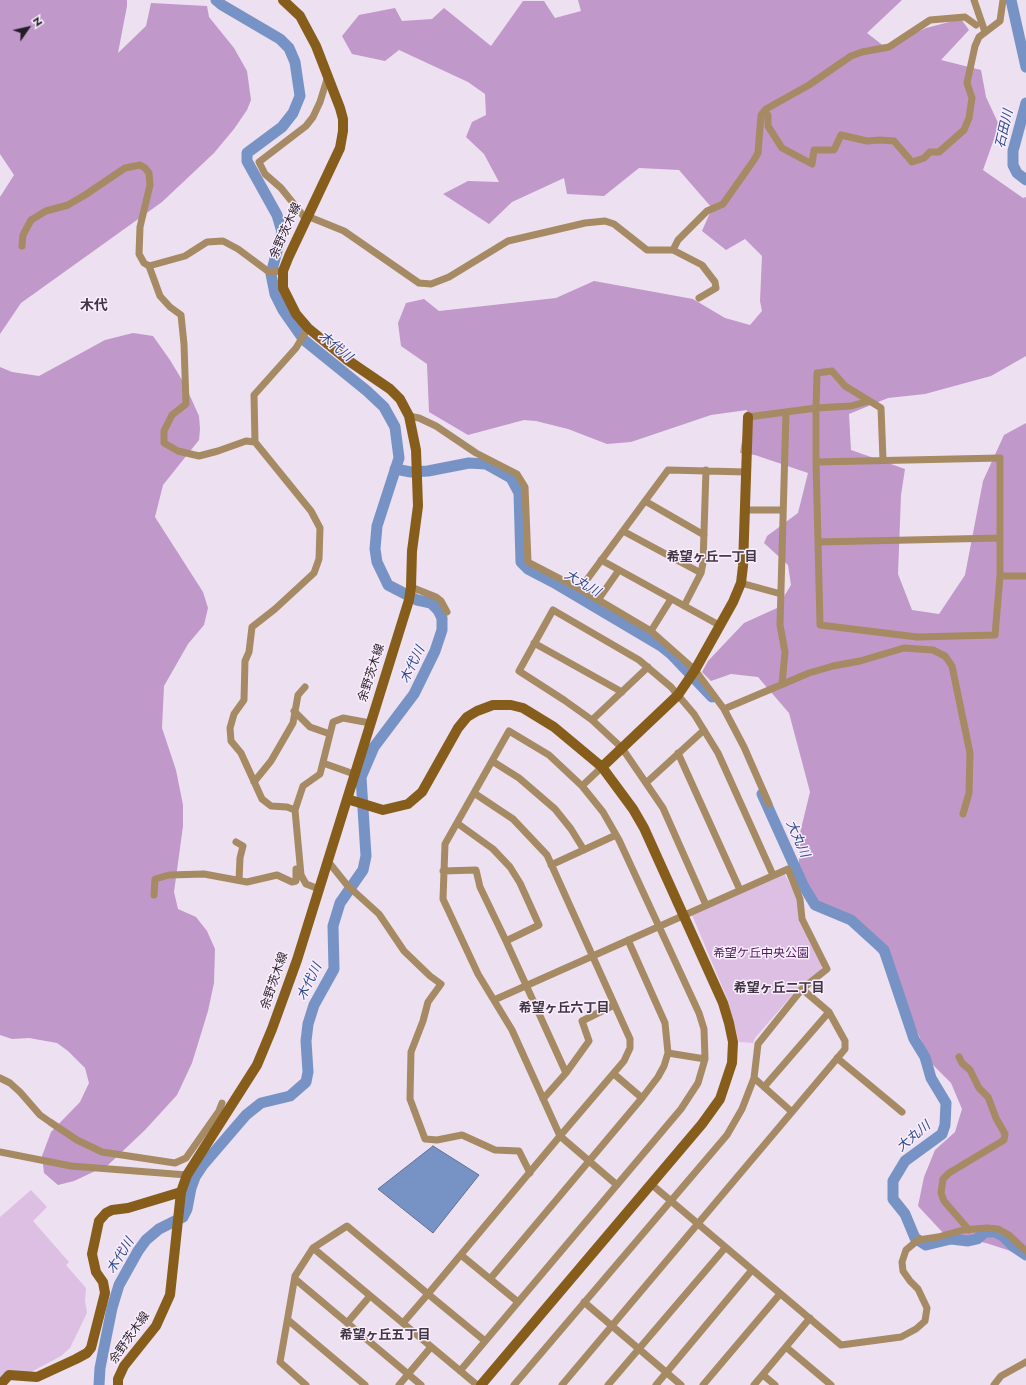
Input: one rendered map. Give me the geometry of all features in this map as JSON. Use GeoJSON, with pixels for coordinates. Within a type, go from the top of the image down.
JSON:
{"type":"FeatureCollection","features":[{"type":"Feature","properties":{"kind":"street","name":"余野茨木線"},"geometry":{"type":"LineString","coordinates":[[118,1385],[118,1379],[124,1366],[156,1326],[164,1311],[170,1294],[181,1192],[186,1175],[263,1053],[297,960],[327,860],[349,799],[354,774],[410,592],[412,551],[418,506],[417,472],[413,431],[409,416],[400,400],[390,389],[346,359],[308,328],[289,301],[283,288],[283,271],[306,217],[340,148],[343,131],[343,119],[328,76],[309,30],[300,16],[283,0]]}},
{"type":"Feature","properties":{"kind":"street"},"geometry":{"type":"LineString","coordinates":[[974,0],[985,32]]}},
{"type":"Feature","properties":{"kind":"street"},"geometry":{"type":"LineString","coordinates":[[764,112],[768,115],[768,126],[782,148],[812,164],[814,150],[834,150],[841,135],[867,141],[894,141],[912,162],[924,158],[930,152],[939,152],[964,130],[969,118],[972,103],[966,83],[975,46],[979,37],[1000,21],[1003,0]]}},
{"type":"Feature","properties":{"kind":"street"},"geometry":{"type":"LineString","coordinates":[[673,250],[678,240],[707,211],[723,204],[754,160],[758,153],[761,115],[766,108],[809,85],[851,56],[862,52],[889,47],[930,20],[964,17],[976,25]]}},
{"type":"Feature","properties":{"kind":"street"},"geometry":{"type":"LineString","coordinates":[[328,76],[320,102],[313,117],[306,126],[259,162],[265,174],[281,188],[306,217],[344,230],[419,283],[431,284],[449,277],[508,241],[585,223],[605,221],[614,224],[636,243],[647,250],[673,250],[702,265],[715,282],[716,288],[699,298]]}},
{"type":"Feature","properties":{"kind":"street"},"geometry":{"type":"LineString","coordinates":[[22,246],[23,235],[31,220],[46,212],[68,205],[125,168],[140,165],[145,168],[149,173],[150,185],[140,227],[139,254],[144,263],[149,266],[160,296],[170,307],[181,315],[184,344],[186,404],[172,415],[164,431],[164,443],[178,451],[199,456],[246,441],[255,442]]}},
{"type":"Feature","properties":{"kind":"street"},"geometry":{"type":"LineString","coordinates":[[149,266],[185,256],[207,242],[223,241],[238,249],[269,272],[283,271]]}},
{"type":"Feature","properties":{"kind":"street"},"geometry":{"type":"LineString","coordinates":[[295,810],[287,806],[270,806],[262,799],[241,753],[231,741],[230,728],[234,714],[244,700],[245,661],[249,652],[252,627],[275,609],[314,574],[319,559],[320,528],[311,511],[255,442],[254,396],[296,348],[308,328]]}},
{"type":"Feature","properties":{"kind":"street"},"geometry":{"type":"LineString","coordinates":[[816,462],[1000,458],[1000,576],[996,635],[917,637],[820,625],[816,462],[817,373],[832,371],[845,386],[861,394],[881,408],[883,460]]}},
{"type":"Feature","properties":{"kind":"street"},"geometry":{"type":"LineString","coordinates":[[582,786],[678,696],[693,673],[733,602],[741,583],[743,566],[748,416],[816,408],[851,406],[869,401]]}},
{"type":"Feature","properties":{"kind":"street"},"geometry":{"type":"LineString","coordinates":[[782,684],[785,652],[780,625],[786,412]]}},
{"type":"Feature","properties":{"kind":"street"},"geometry":{"type":"LineString","coordinates":[[409,416],[420,418],[436,426],[476,453],[517,474],[525,487],[528,562],[580,589],[651,632],[693,673],[724,709],[770,804]]}},
{"type":"Feature","properties":{"kind":"street"},"geometry":{"type":"LineString","coordinates":[[580,589],[668,470],[746,472]]}},
{"type":"Feature","properties":{"kind":"street"},"geometry":{"type":"LineString","coordinates":[[684,606],[701,573],[706,470]]}},
{"type":"Feature","properties":{"kind":"street"},"geometry":{"type":"LineString","coordinates":[[645,500],[704,535]]}},
{"type":"Feature","properties":{"kind":"street"},"geometry":{"type":"LineString","coordinates":[[744,510],[783,510]]}},
{"type":"Feature","properties":{"kind":"street"},"geometry":{"type":"LineString","coordinates":[[623,531],[701,573]]}},
{"type":"Feature","properties":{"kind":"street"},"geometry":{"type":"LineString","coordinates":[[818,542],[1000,538]]}},
{"type":"Feature","properties":{"kind":"street"},"geometry":{"type":"LineString","coordinates":[[601,560],[720,625]]}},
{"type":"Feature","properties":{"kind":"street"},"geometry":{"type":"LineString","coordinates":[[598,600],[619,570]]}},
{"type":"Feature","properties":{"kind":"street"},"geometry":{"type":"LineString","coordinates":[[1000,576],[1026,576]]}},
{"type":"Feature","properties":{"kind":"street"},"geometry":{"type":"LineString","coordinates":[[741,583],[781,594]]}},
{"type":"Feature","properties":{"kind":"street"},"geometry":{"type":"LineString","coordinates":[[410,592],[436,597],[447,612]]}},
{"type":"Feature","properties":{"kind":"street"},"geometry":{"type":"LineString","coordinates":[[651,632],[671,599]]}},
{"type":"Feature","properties":{"kind":"street"},"geometry":{"type":"LineString","coordinates":[[706,905],[663,808],[622,748],[592,720],[564,700],[518,672],[553,610],[639,660],[678,696],[694,714],[718,753],[774,875]]}},
{"type":"Feature","properties":{"kind":"street"},"geometry":{"type":"LineString","coordinates":[[534,643],[622,692]]}},
{"type":"Feature","properties":{"kind":"street"},"geometry":{"type":"LineString","coordinates":[[724,709],[782,684],[833,666],[860,661],[904,648],[933,650],[945,656],[952,666],[970,752],[969,793],[963,814]]}},
{"type":"Feature","properties":{"kind":"street"},"geometry":{"type":"LineString","coordinates":[[592,720],[648,667]]}},
{"type":"Feature","properties":{"kind":"street"},"geometry":{"type":"LineString","coordinates":[[254,782],[271,761],[293,723],[298,695],[305,686]]}},
{"type":"Feature","properties":{"kind":"street"},"geometry":{"type":"LineString","coordinates":[[349,799],[383,810],[408,804],[416,798],[427,783],[458,728],[467,717],[493,705],[511,705],[523,708],[554,727],[602,767],[633,809],[644,828],[725,1010],[733,1042],[732,1063],[720,1099],[702,1124],[482,1385]]}},
{"type":"Feature","properties":{"kind":"street"},"geometry":{"type":"LineString","coordinates":[[294,711],[310,727],[330,734]]}},
{"type":"Feature","properties":{"kind":"street"},"geometry":{"type":"LineString","coordinates":[[319,889],[306,884],[301,875],[295,810],[302,786],[320,774],[333,722],[343,718],[370,723]]}},
{"type":"Feature","properties":{"kind":"street"},"geometry":{"type":"LineString","coordinates":[[646,782],[704,730]]}},
{"type":"Feature","properties":{"kind":"street"},"geometry":{"type":"LineString","coordinates":[[460,1371],[617,1185],[686,1102],[698,1083],[705,1059],[704,1029],[699,1013],[616,835],[603,812],[582,786],[549,755],[509,731],[445,844],[443,899],[478,974],[512,1030],[560,1136],[617,1185]]}},
{"type":"Feature","properties":{"kind":"street"},"geometry":{"type":"LineString","coordinates":[[678,754],[740,890]]}},
{"type":"Feature","properties":{"kind":"street"},"geometry":{"type":"LineString","coordinates":[[492,761],[519,778],[555,809],[571,829],[584,850]]}},
{"type":"Feature","properties":{"kind":"street"},"geometry":{"type":"LineString","coordinates":[[323,763],[354,774]]}},
{"type":"Feature","properties":{"kind":"street"},"geometry":{"type":"LineString","coordinates":[[403,1324],[560,1136],[614,1074],[628,1054],[630,1039],[547,855],[513,819],[474,793]]}},
{"type":"Feature","properties":{"kind":"street"},"geometry":{"type":"LineString","coordinates":[[457,823],[493,849],[510,867],[520,883],[539,925],[506,941]]}},
{"type":"Feature","properties":{"kind":"street"},"geometry":{"type":"LineString","coordinates":[[551,866],[616,835]]}},
{"type":"Feature","properties":{"kind":"street"},"geometry":{"type":"LineString","coordinates":[[236,842],[243,846],[240,858],[239,880]]}},
{"type":"Feature","properties":{"kind":"street"},"geometry":{"type":"LineString","coordinates":[[154,895],[155,879],[170,875],[204,874],[247,882],[277,875],[294,882],[296,881],[299,856]]}},
{"type":"Feature","properties":{"kind":"street"},"geometry":{"type":"LineString","coordinates":[[327,860],[347,885],[379,914],[404,951],[430,976],[441,984],[428,1002],[423,1021],[411,1052],[410,1099],[425,1139],[437,1140],[462,1136],[495,1150],[519,1151],[530,1173]]}},
{"type":"Feature","properties":{"kind":"street"},"geometry":{"type":"LineString","coordinates":[[494,1000],[788,868],[800,899],[802,919],[827,969],[802,990],[758,1044],[754,1078],[742,1109],[726,1135],[514,1385]]}},
{"type":"Feature","properties":{"kind":"street"},"geometry":{"type":"LineString","coordinates":[[443,871],[476,870],[480,887],[566,1073]]}},
{"type":"Feature","properties":{"kind":"street"},"geometry":{"type":"LineString","coordinates":[[490,1279],[642,1098],[658,1077],[664,1066],[668,1053],[665,1023],[628,940]]}},
{"type":"Feature","properties":{"kind":"street"},"geometry":{"type":"LineString","coordinates":[[562,1385],[845,1049],[845,1041],[829,1012],[802,990]]}},
{"type":"Feature","properties":{"kind":"street"},"geometry":{"type":"LineString","coordinates":[[543,1099],[566,1073],[589,1041],[582,1021],[614,1005]]}},
{"type":"Feature","properties":{"kind":"street"},"geometry":{"type":"LineString","coordinates":[[764,1087],[829,1012]]}},
{"type":"Feature","properties":{"kind":"street"},"geometry":{"type":"LineString","coordinates":[[668,1053],[705,1059]]}},
{"type":"Feature","properties":{"kind":"street"},"geometry":{"type":"LineString","coordinates":[[958,1057],[970,1070],[980,1088],[988,1097],[996,1118],[1005,1134],[1004,1140],[949,1173],[943,1179],[941,1193],[944,1201],[969,1230]]}},
{"type":"Feature","properties":{"kind":"street"},"geometry":{"type":"LineString","coordinates":[[837,1058],[902,1112]]}},
{"type":"Feature","properties":{"kind":"street"},"geometry":{"type":"LineString","coordinates":[[614,1074],[642,1098]]}},
{"type":"Feature","properties":{"kind":"street"},"geometry":{"type":"LineString","coordinates":[[0,1078],[10,1083],[20,1092],[40,1115],[77,1140],[102,1152],[175,1163],[186,1158],[219,1111],[222,1103]]}},
{"type":"Feature","properties":{"kind":"street"},"geometry":{"type":"LineString","coordinates":[[754,1078],[792,1112]]}},
{"type":"Feature","properties":{"kind":"street"},"geometry":{"type":"LineString","coordinates":[[0,1152],[71,1166],[186,1175]]}},
{"type":"Feature","properties":{"kind":"street"},"geometry":{"type":"LineString","coordinates":[[651,1184],[841,1345],[901,1337],[916,1329],[925,1321],[927,1308],[918,1289],[910,1281],[904,1270],[902,1262],[906,1250],[917,1241],[969,1230],[987,1228],[998,1230],[1009,1235],[1026,1251]]}},
{"type":"Feature","properties":{"kind":"street"},"geometry":{"type":"LineString","coordinates":[[0,1385],[9,1375],[37,1377],[76,1359],[91,1348],[105,1293],[103,1282],[96,1272],[92,1254],[98,1221],[106,1213],[112,1210],[128,1208],[181,1192]]}},
{"type":"Feature","properties":{"kind":"street"},"geometry":{"type":"LineString","coordinates":[[306,1385],[280,1362],[295,1276],[313,1248],[347,1226],[485,1341]]}},
{"type":"Feature","properties":{"kind":"street"},"geometry":{"type":"LineString","coordinates":[[313,1248],[477,1385]]}},
{"type":"Feature","properties":{"kind":"street"},"geometry":{"type":"LineString","coordinates":[[608,1385],[725,1248]]}},
{"type":"Feature","properties":{"kind":"street"},"geometry":{"type":"LineString","coordinates":[[461,1255],[518,1302]]}},
{"type":"Feature","properties":{"kind":"street"},"geometry":{"type":"LineString","coordinates":[[656,1385],[752,1270]]}},
{"type":"Feature","properties":{"kind":"street"},"geometry":{"type":"LineString","coordinates":[[295,1279],[421,1385]]}},
{"type":"Feature","properties":{"kind":"street"},"geometry":{"type":"LineString","coordinates":[[703,1385],[780,1294]]}},
{"type":"Feature","properties":{"kind":"street"},"geometry":{"type":"LineString","coordinates":[[348,1323],[370,1296]]}},
{"type":"Feature","properties":{"kind":"street"},"geometry":{"type":"LineString","coordinates":[[584,1302],[681,1385]]}},
{"type":"Feature","properties":{"kind":"street"},"geometry":{"type":"LineString","coordinates":[[754,1385],[810,1318]]}},
{"type":"Feature","properties":{"kind":"street"},"geometry":{"type":"LineString","coordinates":[[288,1320],[365,1385]]}},
{"type":"Feature","properties":{"kind":"street"},"geometry":{"type":"LineString","coordinates":[[398,1385],[431,1347]]}},
{"type":"Feature","properties":{"kind":"street"},"geometry":{"type":"LineString","coordinates":[[786,1347],[831,1385]]}},
{"type":"Feature","properties":{"kind":"street"},"geometry":{"type":"LineString","coordinates":[[994,1385],[1001,1376],[1026,1362]]}},
{"type":"Feature","properties":{"kind":"street"},"geometry":{"type":"LineString","coordinates":[[763,1375],[775,1385]]}},
{"type":"Feature","properties":{"kind":"green space","name":"希望ケ丘中央公園"},"geometry":{"type":"Polygon","coordinates":[[[784,873],[798,899],[798,916],[800,923],[822,966],[821,970],[794,993],[755,1038],[753,1043],[739,1042],[727,998],[692,915],[784,873]]]}},
{"type":"Feature","properties":{"kind":"green space"},"geometry":{"type":"Polygon","coordinates":[[[31,1190],[47,1207],[33,1221],[69,1262],[66,1265],[86,1288],[85,1301],[87,1313],[70,1348],[61,1356],[29,1373],[0,1381],[0,1217],[31,1190]]]}},
{"type":"Feature","properties":{"kind":"shaded area"},"geometry":{"type":"Polygon","coordinates":[[[0,0],[127,0],[118,53],[146,26],[151,3],[207,6],[209,17],[234,48],[247,71],[251,100],[247,110],[234,129],[214,153],[162,202],[21,303],[0,334],[0,197],[14,175],[0,154],[0,0]]]}},
{"type":"Feature","properties":{"kind":"shaded area"},"geometry":{"type":"Polygon","coordinates":[[[578,0],[902,0],[867,33],[885,47],[926,28],[961,19],[969,30],[941,60],[981,70],[986,97],[999,125],[983,170],[1023,198],[1026,197],[1026,356],[991,376],[925,394],[888,398],[849,414],[851,450],[905,469],[901,495],[898,574],[912,610],[939,614],[965,575],[983,481],[1004,435],[1026,423],[1026,1256],[986,1243],[945,1235],[918,1206],[924,1177],[935,1150],[955,1132],[962,1109],[951,1083],[931,1063],[884,960],[866,936],[798,890],[800,833],[810,792],[789,713],[758,677],[731,674],[711,681],[702,672],[708,661],[744,623],[777,608],[791,585],[788,565],[764,543],[767,536],[798,513],[808,473],[755,455],[740,453],[747,410],[711,415],[631,442],[607,444],[568,429],[536,421],[524,420],[468,435],[429,412],[427,364],[401,346],[398,323],[406,303],[424,299],[439,311],[556,298],[594,281],[693,299],[725,318],[750,325],[762,311],[760,301],[762,256],[745,239],[726,250],[702,231],[712,208],[679,170],[639,168],[604,196],[567,194],[564,178],[512,202],[489,224],[443,194],[468,181],[499,182],[484,154],[466,137],[472,122],[486,115],[485,94],[468,82],[399,50],[385,61],[352,54],[342,36],[359,15],[395,8],[402,21],[432,19],[444,8],[491,46],[523,1],[544,1],[555,18],[581,11],[578,0]]]}},
{"type":"Feature","properties":{"kind":"shaded area"},"geometry":{"type":"Polygon","coordinates":[[[133,333],[153,336],[185,385],[199,416],[199,440],[163,485],[155,517],[203,592],[208,608],[204,625],[188,644],[164,686],[162,728],[176,770],[183,805],[183,826],[174,892],[178,909],[196,917],[207,931],[215,949],[214,983],[208,1011],[192,1063],[177,1095],[145,1130],[108,1165],[74,1181],[58,1185],[44,1173],[42,1156],[51,1132],[80,1102],[89,1083],[85,1068],[68,1051],[57,1043],[29,1038],[12,1039],[0,1035],[0,367],[12,372],[39,376],[105,340],[133,333]]]}},
{"type":"Feature","properties":{"kind":"water"},"geometry":{"type":"Polygon","coordinates":[[[433,1146],[479,1175],[433,1233],[378,1189],[433,1146]]]}},
{"type":"Feature","properties":{"kind":"waterway","name":"木代川"},"geometry":{"type":"LineString","coordinates":[[99,1385],[100,1368],[112,1308],[119,1285],[138,1251],[146,1240],[159,1229],[183,1217],[187,1209],[191,1188],[195,1177],[203,1165],[246,1115],[261,1103],[290,1096],[306,1082],[308,1072],[306,1041],[308,1024],[314,1005],[334,969],[333,926],[340,903],[363,870],[366,856],[361,777],[374,747],[414,694],[435,651],[442,630],[442,618],[438,610],[431,603],[417,600],[388,585],[377,562],[375,549],[377,526],[399,458],[395,427],[384,407],[367,391],[304,340],[283,310],[275,294],[271,274],[282,232],[277,215],[247,161],[247,153],[282,127],[293,113],[300,96],[295,62],[289,48],[280,39],[216,0]]}},
{"type":"Feature","properties":{"kind":"waterway","name":"石田川"},"geometry":{"type":"LineString","coordinates":[[1011,0],[1026,67]]}},
{"type":"Feature","properties":{"kind":"waterway","name":"石田川"},"geometry":{"type":"LineString","coordinates":[[1026,103],[1013,151],[1013,165],[1017,173],[1026,180]]}},
{"type":"Feature","properties":{"kind":"waterway","name":"大丸川"},"geometry":{"type":"LineString","coordinates":[[395,469],[411,472],[428,471],[469,463],[486,464],[511,478],[519,493],[521,562],[528,569],[553,582],[661,646],[671,654],[712,697]]}},
{"type":"Feature","properties":{"kind":"waterway","name":"大丸川"},"geometry":{"type":"LineString","coordinates":[[762,794],[803,885],[815,905],[851,920],[884,950],[914,1039],[925,1057],[931,1078],[946,1103],[945,1125],[942,1134],[905,1161],[893,1181],[893,1199],[905,1214],[915,1238],[926,1245],[951,1239],[968,1241],[977,1239],[985,1232],[995,1232],[1003,1236],[1014,1247],[1026,1255]]}},
{"type":"Feature","properties":{"kind":"district","name":"木代"},"geometry":{"type":"Point","coordinates":[94,307]}},
{"type":"Feature","properties":{"kind":"district","name":"希望ヶ丘一丁目"},"geometry":{"type":"Point","coordinates":[712,558]}},
{"type":"Feature","properties":{"kind":"district","name":"希望ヶ丘二丁目"},"geometry":{"type":"Point","coordinates":[779,989]}},
{"type":"Feature","properties":{"kind":"district","name":"希望ヶ丘六丁目"},"geometry":{"type":"Point","coordinates":[564,1009]}},
{"type":"Feature","properties":{"kind":"district","name":"希望ヶ丘五丁目"},"geometry":{"type":"Point","coordinates":[385,1336]}}]}
